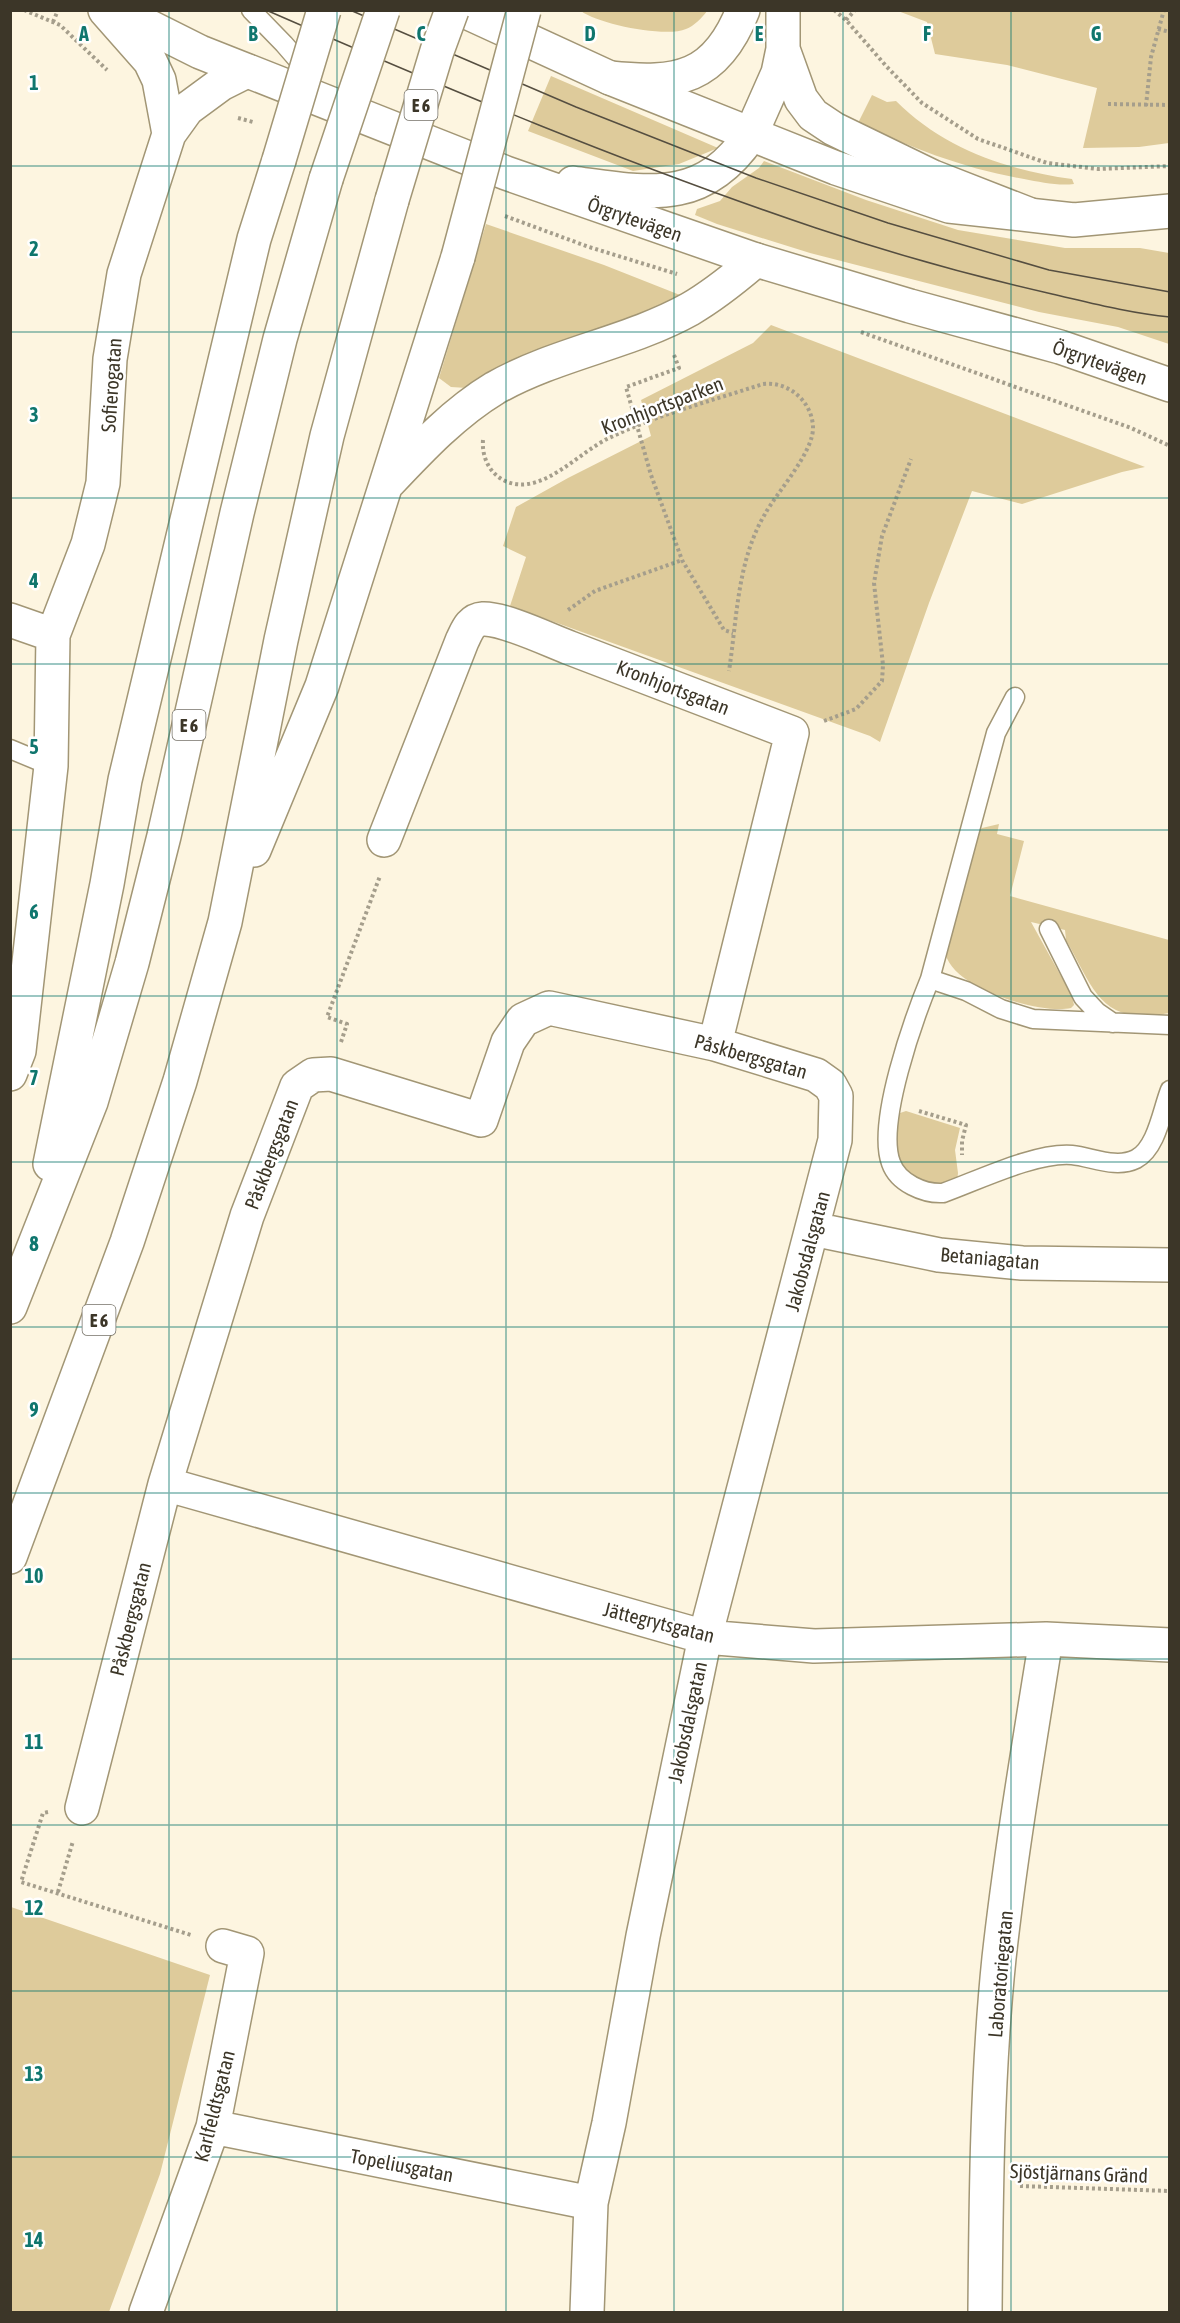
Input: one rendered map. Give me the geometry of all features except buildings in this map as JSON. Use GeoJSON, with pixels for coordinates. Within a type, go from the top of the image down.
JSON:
{"type":"FeatureCollection","features":[{"type":"Feature","properties":{"kind":"main road","name":"Sofierogatan"},"geometry":{"type":"LineString","coordinates":[[105,10],[150,61],[159,80],[169,134]]}},
{"type":"Feature","properties":{"kind":"main road","name":"Örgrytevägen"},"geometry":{"type":"LineString","coordinates":[[116,10],[200,52],[506,173],[756,260],[910,306],[1060,347],[1170,385]]}},
{"type":"Feature","properties":{"kind":"main road"},"geometry":{"type":"LineString","coordinates":[[28,1262],[61,1112],[125,780],[254,239],[324,10]]}},
{"type":"Feature","properties":{"kind":"main road","name":"E 6"},"geometry":{"type":"LineString","coordinates":[[10,1307],[91,1102],[132,963],[167,824],[239,502],[280,339],[327,179],[383,10]]}},
{"type":"Feature","properties":{"kind":"main road","name":"E 6"},"geometry":{"type":"LineString","coordinates":[[10,1557],[127,1242],[180,1082],[225,921],[281,640],[327,436],[392,200],[437,51],[452,10]]}},
{"type":"Feature","properties":{"kind":"main road"},"geometry":{"type":"LineString","coordinates":[[462,10],[610,78],[836,168],[949,206],[1074,220],[1170,211]]}},
{"type":"Feature","properties":{"kind":"main road"},"geometry":{"type":"LineString","coordinates":[[225,921],[322,686],[458,257],[524,10]]}},
{"type":"Feature","properties":{"kind":"main road"},"geometry":{"type":"LineString","coordinates":[[506,173],[609,188],[659,191],[694,185],[725,166],[740,151],[751,134],[770,95],[783,49],[783,10]]}},
{"type":"Feature","properties":{"kind":"main road"},"geometry":{"type":"LineString","coordinates":[[610,78],[644,82],[669,81],[684,76],[715,58],[739,20]]}},
{"type":"Feature","properties":{"kind":"main road"},"geometry":{"type":"LineString","coordinates":[[783,49],[801,99],[813,115],[834,129],[933,177],[1028,214]]}},
{"type":"Feature","properties":{"kind":"main road","name":"Sofierogatan"},"geometry":{"type":"LineString","coordinates":[[10,1074],[19,1051],[20,974],[51,766],[53,635],[88,544],[104,483],[110,359],[124,274],[169,134],[187,109],[221,84],[247,71]]}},
{"type":"Feature","properties":{"kind":"main road"},"geometry":{"type":"LineString","coordinates":[[384,487],[421,448],[460,413],[494,389],[527,372],[571,354],[634,334],[689,309],[723,288],[756,260]]}},
{"type":"Feature","properties":{"kind":"main road","name":"Kronhjortsgatan"},"geometry":{"type":"LineString","coordinates":[[384,840],[462,640],[471,624],[484,619],[547,639],[792,733]]}},
{"type":"Feature","properties":{"kind":"main road"},"geometry":{"type":"LineString","coordinates":[[10,620],[53,635]]}},
{"type":"Feature","properties":{"kind":"main road"},"geometry":{"type":"LineString","coordinates":[[715,1044],[792,733]]}},
{"type":"Feature","properties":{"kind":"main road","name":"Påskbergsgatan"},"geometry":{"type":"LineString","coordinates":[[82,1808],[165,1484],[247,1216],[297,1086],[313,1075],[331,1074],[480,1120],[508,1042],[523,1020],[549,1008],[715,1044],[816,1075],[830,1085],[836,1095],[836,1140]]}},
{"type":"Feature","properties":{"kind":"main road","name":"Jakobsdalsgatan"},"geometry":{"type":"LineString","coordinates":[[588,2311],[591,2203],[609,2123],[643,1936],[705,1637],[836,1140]]}},
{"type":"Feature","properties":{"kind":"main road","name":"Betaniagatan"},"geometry":{"type":"LineString","coordinates":[[813,1229],[939,1255],[1022,1263],[1170,1264]]}},
{"type":"Feature","properties":{"kind":"main road","name":"Jättegrytsgatan"},"geometry":{"type":"LineString","coordinates":[[165,1484],[705,1637],[814,1646],[1046,1639],[1170,1645]]}},
{"type":"Feature","properties":{"kind":"main road","name":"Laboratoriegatan"},"geometry":{"type":"LineString","coordinates":[[985,2313],[988,2121],[999,1959],[1016,1830],[1046,1639]]}},
{"type":"Feature","properties":{"kind":"main road","name":"Karlfeldtsgatan"},"geometry":{"type":"LineString","coordinates":[[146,2313],[213,2127],[247,1953],[223,1946]]}},
{"type":"Feature","properties":{"kind":"main road","name":"Topeliusgatan"},"geometry":{"type":"LineString","coordinates":[[213,2127],[591,2203]]}},
{"type":"Feature","properties":{"kind":"lane"},"geometry":{"type":"LineString","coordinates":[[251,10],[284,44],[336,107]]}},
{"type":"Feature","properties":{"kind":"lane"},"geometry":{"type":"LineString","coordinates":[[1015,697],[996,733],[930,979],[918,1007],[888,1126],[888,1149],[891,1164],[903,1179],[932,1193],[944,1192],[1051,1156],[1071,1155],[1124,1163],[1144,1153],[1153,1138],[1170,1089]]}},
{"type":"Feature","properties":{"kind":"lane"},"geometry":{"type":"LineString","coordinates":[[10,749],[51,766]]}},
{"type":"Feature","properties":{"kind":"lane"},"geometry":{"type":"LineString","coordinates":[[1049,929],[1083,997],[1097,1012],[1113,1023]]}},
{"type":"Feature","properties":{"kind":"lane"},"geometry":{"type":"LineString","coordinates":[[930,979],[966,991],[1001,1009],[1033,1019],[1170,1025]]}},
{"type":"Feature","properties":{"kind":"path"},"geometry":{"type":"LineString","coordinates":[[53,22],[58,10]]}},
{"type":"Feature","properties":{"kind":"path"},"geometry":{"type":"LineString","coordinates":[[834,10],[846,20],[922,103],[978,139],[1047,163],[1098,169],[1170,166]]}},
{"type":"Feature","properties":{"kind":"path"},"geometry":{"type":"LineString","coordinates":[[846,20],[855,10]]}},
{"type":"Feature","properties":{"kind":"path"},"geometry":{"type":"LineString","coordinates":[[1146,106],[1148,73],[1164,10]]}},
{"type":"Feature","properties":{"kind":"path"},"geometry":{"type":"LineString","coordinates":[[1158,29],[1170,32]]}},
{"type":"Feature","properties":{"kind":"path"},"geometry":{"type":"LineString","coordinates":[[1108,104],[1170,105]]}},
{"type":"Feature","properties":{"kind":"path"},"geometry":{"type":"LineString","coordinates":[[672,351],[679,368],[626,387],[651,475],[682,560],[724,630],[733,633]]}},
{"type":"Feature","properties":{"kind":"path","name":"Kronhjortsparken"},"geometry":{"type":"LineString","coordinates":[[484,435],[482,453],[487,466],[502,479],[515,485],[529,484],[545,479],[607,439],[637,426],[763,384],[772,383],[788,388],[799,396],[811,415],[813,429],[809,442],[780,493],[765,513],[744,569],[723,707]]}},
{"type":"Feature","properties":{"kind":"path"},"geometry":{"type":"LineString","coordinates":[[792,733],[856,709],[882,681],[883,665],[874,583],[882,536],[911,459]]}},
{"type":"Feature","properties":{"kind":"path"},"geometry":{"type":"LineString","coordinates":[[547,639],[556,618],[595,591],[682,560]]}},
{"type":"Feature","properties":{"kind":"path"},"geometry":{"type":"LineString","coordinates":[[331,1074],[347,1024],[327,1017],[391,845],[384,840]]}},
{"type":"Feature","properties":{"kind":"path"},"geometry":{"type":"LineString","coordinates":[[893,1103],[966,1125],[962,1146],[970,1183]]}},
{"type":"Feature","properties":{"kind":"path"},"geometry":{"type":"LineString","coordinates":[[58,1892],[82,1808],[43,1813],[21,1882],[223,1946]]}},
{"type":"Feature","properties":{"kind":"path","name":"Sjöstjärnans Gränd"},"geometry":{"type":"LineString","coordinates":[[987,2185],[1170,2191]]}},
{"type":"Feature","properties":{"kind":"shaded area"},"geometry":{"type":"Polygon","coordinates":[[[581,11],[707,11],[698,22],[689,28],[664,32],[616,25],[581,11]]]}},
{"type":"Feature","properties":{"kind":"shaded area"},"geometry":{"type":"Polygon","coordinates":[[[898,11],[1169,11],[1169,143],[1139,147],[1083,148],[1097,88],[1007,65],[935,54],[927,22],[898,11]]]}},
{"type":"Feature","properties":{"kind":"shaded area"},"geometry":{"type":"Polygon","coordinates":[[[551,76],[718,148],[679,164],[633,171],[528,131],[551,76]]]}},
{"type":"Feature","properties":{"kind":"shaded area"},"geometry":{"type":"Polygon","coordinates":[[[872,95],[887,102],[896,101],[935,132],[978,155],[1024,170],[1072,179],[1074,184],[1043,182],[981,170],[939,157],[878,132],[858,123],[872,95]]]}},
{"type":"Feature","properties":{"kind":"shaded area"},"geometry":{"type":"Polygon","coordinates":[[[764,161],[866,200],[958,230],[1065,248],[1140,248],[1169,253],[1169,344],[1118,327],[1039,312],[810,253],[695,215],[697,209],[720,201],[732,187],[759,168],[764,161]]]}},
{"type":"Feature","properties":{"kind":"shaded area"},"geometry":{"type":"Polygon","coordinates":[[[486,224],[604,265],[680,295],[640,318],[467,388],[451,387],[439,378],[486,224]]]}},
{"type":"Feature","properties":{"kind":"shaded area"},"geometry":{"type":"Polygon","coordinates":[[[771,325],[1145,467],[1122,472],[1022,504],[972,491],[929,603],[880,742],[870,736],[510,606],[526,557],[503,546],[516,507],[651,436],[641,400],[753,343],[771,325]]]}},
{"type":"Feature","properties":{"kind":"shaded area"},"geometry":{"type":"Polygon","coordinates":[[[999,824],[997,834],[1024,841],[1010,896],[1169,940],[1169,1013],[1146,1016],[1128,1014],[1114,1009],[1093,989],[1066,940],[1065,930],[1031,922],[1072,996],[1074,1005],[1071,1008],[1039,1007],[997,996],[961,976],[950,963],[945,950],[977,832],[982,828],[999,824]]]}},
{"type":"Feature","properties":{"kind":"shaded area"},"geometry":{"type":"Polygon","coordinates":[[[906,1111],[960,1128],[955,1150],[957,1182],[947,1185],[927,1184],[909,1175],[903,1168],[898,1159],[895,1140],[897,1114],[906,1111]]]}},
{"type":"Feature","properties":{"kind":"shaded area"},"geometry":{"type":"Polygon","coordinates":[[[11,1907],[210,1975],[160,2174],[109,2312],[11,2312],[11,1907]]]}},
{"type":"Feature","properties":{"kind":"tram line"},"geometry":{"type":"LineString","coordinates":[[266,10],[539,125],[746,204],[816,228],[904,256],[992,280],[1110,307],[1170,317]]}},
{"type":"Feature","properties":{"kind":"tram line"},"geometry":{"type":"LineString","coordinates":[[350,10],[576,107],[756,178],[888,223],[1049,270],[1170,292]]}}]}
